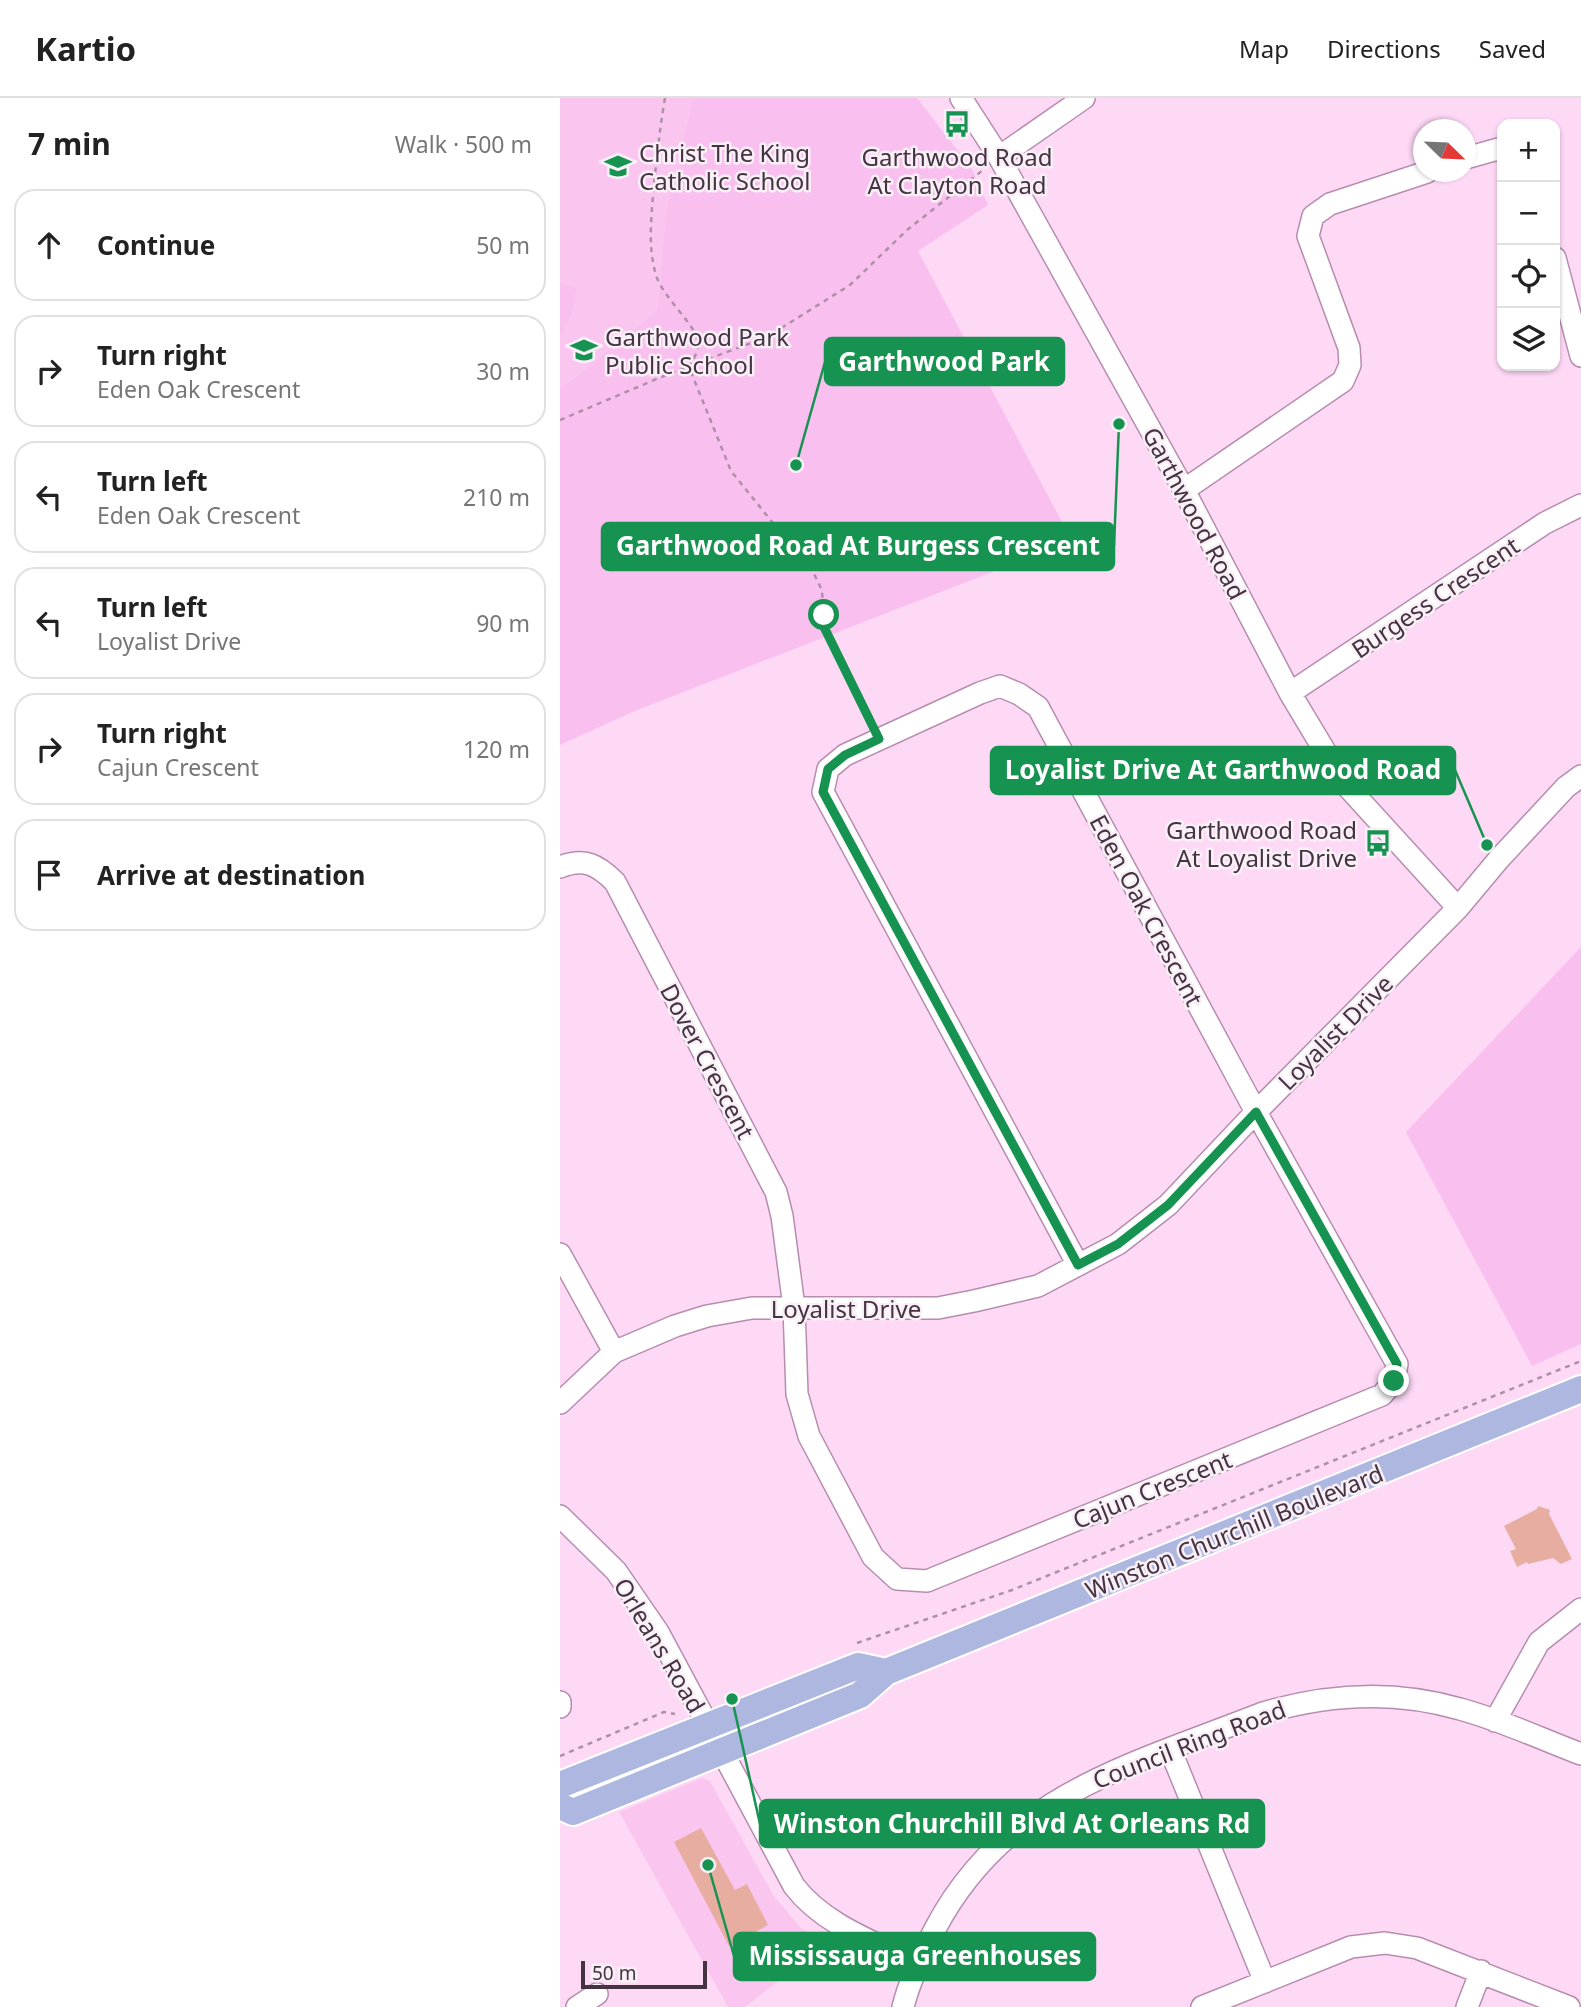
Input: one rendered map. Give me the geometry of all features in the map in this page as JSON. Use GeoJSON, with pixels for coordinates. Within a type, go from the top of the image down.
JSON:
{"type":"FeatureCollection","features":[{"type":"Feature","properties":{"kind":"main road","name":"Winston Churchill Boulevard"},"geometry":{"type":"LineString","coordinates":[[560,1806],[573,1812],[860,1695],[886,1672],[1581,1389]]}},
{"type":"Feature","properties":{"kind":"main road","name":"Winston Churchill Boulevard"},"geometry":{"type":"LineString","coordinates":[[560,1785],[707,1724],[858,1666],[886,1672]]}},
{"type":"Feature","properties":{"kind":"street","name":"Garthwood Road"},"geometry":{"type":"LineString","coordinates":[[961,98],[999,157],[1184,490],[1290,692],[1344,783],[1458,908]]}},
{"type":"Feature","properties":{"kind":"street"},"geometry":{"type":"LineString","coordinates":[[999,157],[1084,98]]}},
{"type":"Feature","properties":{"kind":"street"},"geometry":{"type":"LineString","coordinates":[[1476,155],[1497,149]]}},
{"type":"Feature","properties":{"kind":"street"},"geometry":{"type":"LineString","coordinates":[[1184,490],[1343,381],[1350,365],[1349,348],[1308,236],[1314,216],[1330,204],[1413,177]]}},
{"type":"Feature","properties":{"kind":"street"},"geometry":{"type":"LineString","coordinates":[[1560,277],[1581,356]]}},
{"type":"Feature","properties":{"kind":"street","name":"Burgess Crescent"},"geometry":{"type":"LineString","coordinates":[[1290,692],[1545,523],[1581,505]]}},
{"type":"Feature","properties":{"kind":"street","name":"Eden Oak Crescent"},"geometry":{"type":"LineString","coordinates":[[1078,1265],[823,792],[828,769],[845,755],[1000,685],[1019,694],[1038,708],[1256,1112]]}},
{"type":"Feature","properties":{"kind":"street","name":"Loyalist Drive"},"geometry":{"type":"LineString","coordinates":[[560,1403],[614,1352],[675,1326],[707,1316],[752,1308],[938,1308],[1038,1286],[1118,1244],[1168,1205],[1458,908],[1566,787],[1581,776]]}},
{"type":"Feature","properties":{"kind":"street","name":"Dover Crescent"},"geometry":{"type":"LineString","coordinates":[[560,867],[582,862],[601,868],[615,882],[776,1192],[782,1216],[794,1307]]}},
{"type":"Feature","properties":{"kind":"street","name":"Cajun Crescent"},"geometry":{"type":"LineString","coordinates":[[794,1307],[797,1394],[809,1436],[873,1557],[897,1579],[927,1581],[1382,1395],[1394,1381],[1397,1364],[1256,1112]]}},
{"type":"Feature","properties":{"kind":"street"},"geometry":{"type":"LineString","coordinates":[[560,1254],[614,1352]]}},
{"type":"Feature","properties":{"kind":"street","name":"Orleans Road"},"geometry":{"type":"LineString","coordinates":[[560,1516],[616,1572],[658,1632],[802,1897],[839,1925],[917,1963]]}},
{"type":"Feature","properties":{"kind":"street"},"geometry":{"type":"LineString","coordinates":[[1495,1721],[1539,1642],[1581,1609]]}},
{"type":"Feature","properties":{"kind":"street","name":"Council Ring Road"},"geometry":{"type":"LineString","coordinates":[[903,2007],[917,1963],[947,1905],[966,1879],[1011,1832],[1064,1794],[1263,1713],[1287,1705],[1337,1697],[1386,1696],[1422,1700],[1458,1708],[1581,1754]]}},
{"type":"Feature","properties":{"kind":"street"},"geometry":{"type":"LineString","coordinates":[[1170,1749],[1265,1982]]}},
{"type":"Feature","properties":{"kind":"street"},"geometry":{"type":"LineString","coordinates":[[1202,2007],[1351,1947],[1385,1943],[1417,1948],[1569,2007]]}},
{"type":"Feature","properties":{"kind":"street"},"geometry":{"type":"LineString","coordinates":[[1468,2007],[1481,1971]]}},
{"type":"Feature","properties":{"kind":"street"},"geometry":{"type":"LineString","coordinates":[[577,2007],[597,1994]]}},
{"type":"Feature","properties":{"kind":"path"},"geometry":{"type":"LineString","coordinates":[[665,98],[657,145],[650,222],[655,273],[665,295],[694,330],[698,342],[697,352],[689,367]]}},
{"type":"Feature","properties":{"kind":"path"},"geometry":{"type":"LineString","coordinates":[[560,420],[666,375],[768,337],[850,285],[907,230],[999,157]]}},
{"type":"Feature","properties":{"kind":"path"},"geometry":{"type":"LineString","coordinates":[[689,367],[731,471],[814,574],[822,590],[824,627],[879,739]]}},
{"type":"Feature","properties":{"kind":"path"},"geometry":{"type":"LineString","coordinates":[[855,1644],[1012,1590],[1581,1361]]}},
{"type":"Feature","properties":{"kind":"path"},"geometry":{"type":"LineString","coordinates":[[560,1756],[664,1713],[676,1715]]}},
{"type":"Feature","properties":{"kind":"shaded area","name":"Christ The King Catholic School"},"geometry":{"type":"Polygon","coordinates":[[[560,98],[693,98],[666,213],[657,311],[560,389],[560,98]]]}},
{"type":"Feature","properties":{"kind":"shaded area"},"geometry":{"type":"Polygon","coordinates":[[[693,98],[917,98],[972,169],[988,205],[918,251],[1072,541],[637,710],[560,745],[560,389],[657,311],[666,213],[693,98]]]}},
{"type":"Feature","properties":{"kind":"shaded area"},"geometry":{"type":"Polygon","coordinates":[[[560,283],[576,288],[571,316],[560,337],[560,283]]]}},
{"type":"Feature","properties":{"kind":"shaded area"},"geometry":{"type":"Polygon","coordinates":[[[1581,947],[1581,1344],[1532,1366],[1406,1132],[1581,947]]]}},
{"type":"Feature","properties":{"kind":"shaded area"},"geometry":{"type":"Polygon","coordinates":[[[702,1778],[710,1781],[773,1895],[801,1928],[826,1944],[745,2007],[728,2007],[619,1812],[702,1778]]]}},
{"type":"Feature","properties":{"kind":"building"},"geometry":{"type":"Polygon","coordinates":[[[1538,1506],[1550,1510],[1549,1514],[1572,1559],[1561,1564],[1553,1558],[1528,1564],[1527,1562],[1517,1567],[1510,1551],[1516,1549],[1504,1526],[1538,1506]]]}},
{"type":"Feature","properties":{"kind":"building"},"geometry":{"type":"Polygon","coordinates":[[[701,1828],[735,1890],[747,1884],[768,1925],[729,1946],[674,1842],[701,1828]]]}},
{"type":"Feature","properties":{"kind":"place","name":"Garthwood Road At Clayton Road"},"geometry":{"type":"Point","coordinates":[957,124]}},
{"type":"Feature","properties":{"kind":"place","name":"Christ The King Catholic School"},"geometry":{"type":"Point","coordinates":[618,166]}},
{"type":"Feature","properties":{"kind":"place","name":"Garthwood Park Public School"},"geometry":{"type":"Point","coordinates":[584,350]}},
{"type":"Feature","properties":{"kind":"place","name":"Garthwood Road At Burgess Crescent"},"geometry":{"type":"Point","coordinates":[1119,424]}},
{"type":"Feature","properties":{"kind":"place","name":"Garthwood Park"},"geometry":{"type":"Point","coordinates":[796,465]}},
{"type":"Feature","properties":{"kind":"place","name":"Garthwood Road At Loyalist Drive"},"geometry":{"type":"Point","coordinates":[1378,843]}},
{"type":"Feature","properties":{"kind":"place","name":"Loyalist Drive At Garthwood Road"},"geometry":{"type":"Point","coordinates":[1487,845]}},
{"type":"Feature","properties":{"kind":"place","name":"Winston Churchill Blvd At Orleans Rd"},"geometry":{"type":"Point","coordinates":[732,1699]}},
{"type":"Feature","properties":{"kind":"place","name":"Mississauga Greenhouses"},"geometry":{"type":"Point","coordinates":[708,1865]}},
{"type":"Feature","properties":{"kind":"route"},"geometry":{"type":"LineString","coordinates":[[824,615],[824,627],[879,739],[845,755],[828,769],[823,792],[1078,1265],[1118,1244],[1168,1205],[1256,1112],[1397,1364],[1394,1381]]}}]}
